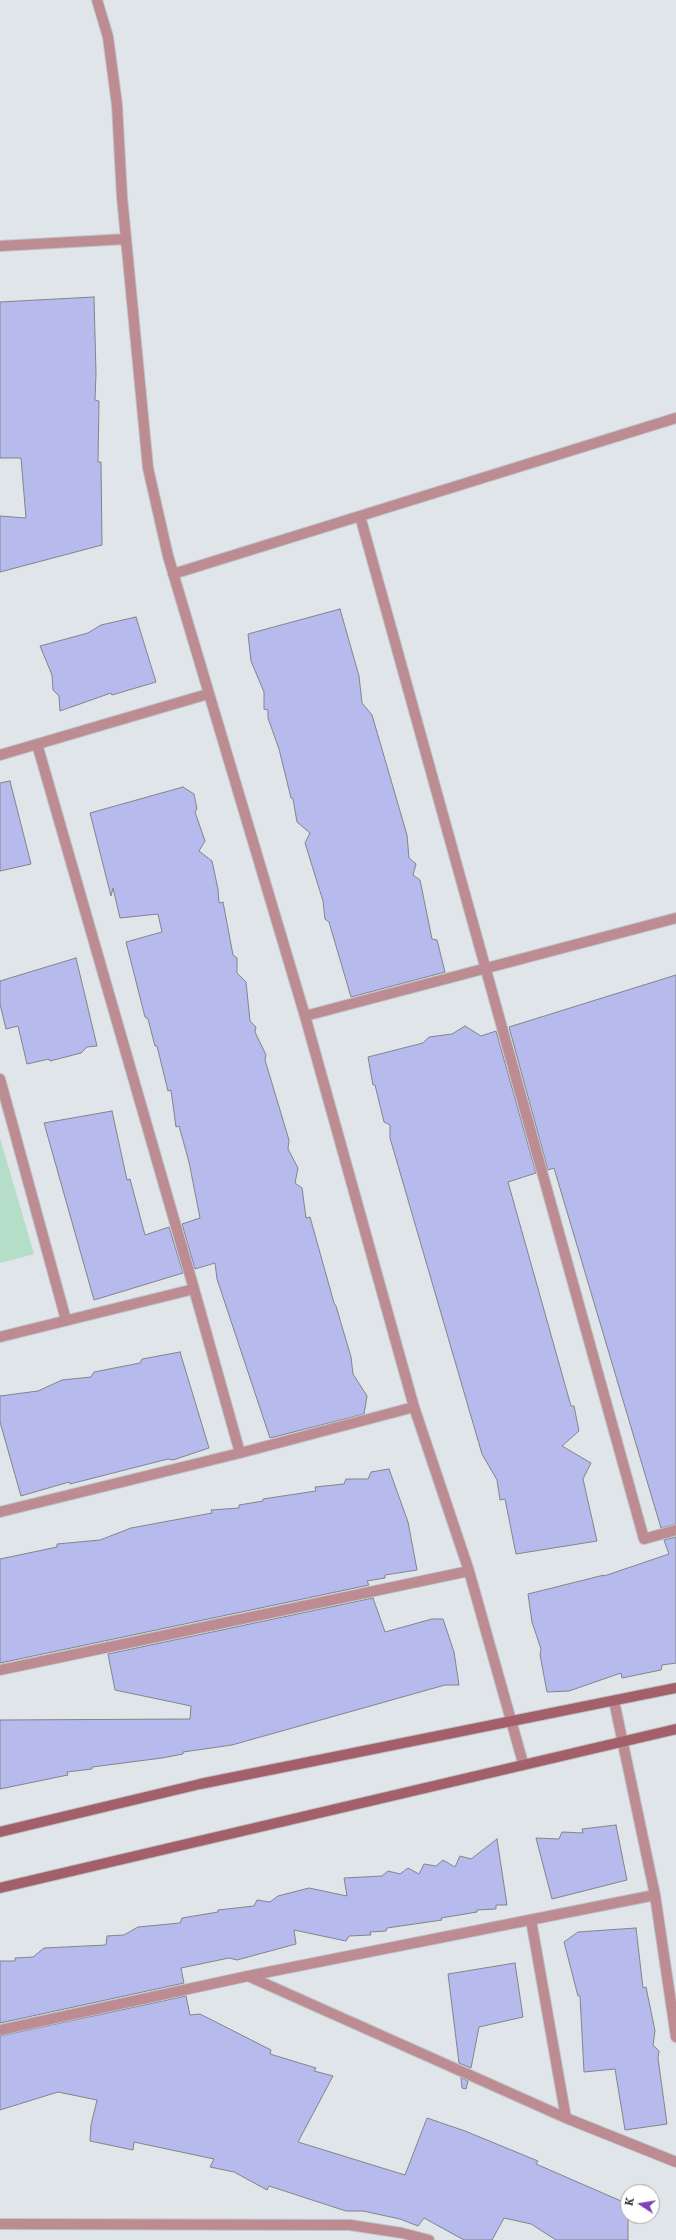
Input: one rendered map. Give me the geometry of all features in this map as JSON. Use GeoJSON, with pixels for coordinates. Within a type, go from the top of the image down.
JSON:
{"type":"FeatureCollection","features":[{"type":"Feature","properties":{"kind":"street"},"geometry":{"type":"LineString","coordinates":[[98,0],[108,37],[118,105],[126,239],[148,468],[174,574],[208,694],[305,1016],[414,1407],[469,1571],[523,1763]]}},
{"type":"Feature","properties":{"kind":"street"},"geometry":{"type":"LineString","coordinates":[[0,246],[126,239]]}},
{"type":"Feature","properties":{"kind":"street"},"geometry":{"type":"LineString","coordinates":[[174,574],[675,416]]}},
{"type":"Feature","properties":{"kind":"street"},"geometry":{"type":"LineString","coordinates":[[360,516],[644,1539],[676,1530]]}},
{"type":"Feature","properties":{"kind":"street"},"geometry":{"type":"LineString","coordinates":[[0,755],[208,694]]}},
{"type":"Feature","properties":{"kind":"street"},"geometry":{"type":"LineString","coordinates":[[37,744],[240,1453]]}},
{"type":"Feature","properties":{"kind":"street"},"geometry":{"type":"LineString","coordinates":[[305,1016],[676,918]]}},
{"type":"Feature","properties":{"kind":"street"},"geometry":{"type":"LineString","coordinates":[[0,1079],[66,1320]]}},
{"type":"Feature","properties":{"kind":"street"},"geometry":{"type":"LineString","coordinates":[[0,1337],[194,1289]]}},
{"type":"Feature","properties":{"kind":"street"},"geometry":{"type":"LineString","coordinates":[[0,1512],[240,1453],[414,1407]]}},
{"type":"Feature","properties":{"kind":"street"},"geometry":{"type":"LineString","coordinates":[[0,1670],[469,1571]]}},
{"type":"Feature","properties":{"kind":"street"},"geometry":{"type":"LineString","coordinates":[[0,1832],[200,1784],[511,1723],[676,1688]]}},
{"type":"Feature","properties":{"kind":"street"},"geometry":{"type":"LineString","coordinates":[[614,1701],[655,1895],[676,2037]]}},
{"type":"Feature","properties":{"kind":"street"},"geometry":{"type":"LineString","coordinates":[[0,1888],[676,1728]]}},
{"type":"Feature","properties":{"kind":"street"},"geometry":{"type":"LineString","coordinates":[[0,2030],[248,1976],[655,1895]]}},
{"type":"Feature","properties":{"kind":"street"},"geometry":{"type":"LineString","coordinates":[[531,1920],[566,2118]]}},
{"type":"Feature","properties":{"kind":"street"},"geometry":{"type":"LineString","coordinates":[[248,1976],[566,2118],[676,2162]]}},
{"type":"Feature","properties":{"kind":"street"},"geometry":{"type":"LineString","coordinates":[[0,2224],[350,2225],[402,2232],[429,2240]]}},
{"type":"Feature","properties":{"kind":"green space"},"geometry":{"type":"Polygon","coordinates":[[[0,1138],[34,1254],[0,1263],[0,1138]]]}},
{"type":"Feature","properties":{"kind":"building"},"geometry":{"type":"Polygon","coordinates":[[[94,297],[96,374],[95,400],[99,401],[98,462],[101,462],[102,545],[0,572],[0,516],[26,518],[21,458],[0,458],[0,302],[94,297]]]}},
{"type":"Feature","properties":{"kind":"building"},"geometry":{"type":"Polygon","coordinates":[[[340,609],[359,676],[362,703],[372,715],[407,835],[409,858],[416,864],[413,875],[420,880],[432,939],[437,940],[445,972],[351,997],[329,922],[325,919],[323,901],[305,843],[310,833],[297,822],[293,799],[291,798],[279,749],[268,718],[268,710],[264,709],[264,692],[251,661],[248,634],[340,609]]]}},
{"type":"Feature","properties":{"kind":"building"},"geometry":{"type":"Polygon","coordinates":[[[136,617],[156,682],[112,695],[111,693],[60,711],[59,696],[53,690],[52,675],[40,646],[88,633],[101,625],[136,617]]]}},
{"type":"Feature","properties":{"kind":"building"},"geometry":{"type":"Polygon","coordinates":[[[10,781],[31,864],[0,871],[0,783],[10,781]]]}},
{"type":"Feature","properties":{"kind":"building"},"geometry":{"type":"Polygon","coordinates":[[[183,787],[194,794],[197,809],[195,812],[205,841],[199,851],[212,861],[218,889],[219,903],[223,902],[233,955],[237,958],[237,973],[246,982],[250,1021],[256,1027],[255,1032],[266,1055],[265,1060],[289,1140],[288,1149],[298,1168],[295,1183],[302,1188],[306,1218],[310,1217],[351,1357],[353,1374],[367,1396],[364,1414],[270,1438],[217,1279],[215,1263],[195,1269],[182,1224],[200,1218],[189,1162],[179,1126],[176,1127],[171,1090],[168,1091],[157,1046],[155,1046],[148,1019],[145,1017],[126,942],[162,932],[158,914],[120,918],[113,888],[111,896],[90,813],[183,787]]]}},
{"type":"Feature","properties":{"kind":"building"},"geometry":{"type":"Polygon","coordinates":[[[76,958],[97,1046],[87,1047],[81,1053],[50,1061],[49,1059],[27,1064],[18,1026],[6,1029],[0,1004],[0,981],[76,958]]]}},
{"type":"Feature","properties":{"kind":"building"},"geometry":{"type":"Polygon","coordinates":[[[676,975],[676,1524],[661,1528],[554,1168],[548,1170],[509,1027],[676,975]]]}},
{"type":"Feature","properties":{"kind":"building"},"geometry":{"type":"Polygon","coordinates":[[[465,1026],[481,1036],[496,1031],[536,1173],[508,1182],[571,1406],[574,1406],[579,1431],[562,1446],[591,1463],[583,1479],[597,1541],[516,1554],[505,1499],[500,1500],[497,1480],[482,1454],[390,1138],[390,1125],[384,1122],[375,1085],[373,1085],[368,1057],[423,1043],[429,1037],[452,1034],[465,1026]]]}},
{"type":"Feature","properties":{"kind":"building"},"geometry":{"type":"Polygon","coordinates":[[[112,1111],[127,1180],[130,1179],[145,1235],[169,1227],[183,1273],[94,1300],[44,1123],[112,1111]]]}},
{"type":"Feature","properties":{"kind":"building"},"geometry":{"type":"Polygon","coordinates":[[[180,1352],[209,1448],[173,1460],[168,1459],[70,1484],[69,1482],[21,1496],[0,1422],[0,1396],[38,1391],[62,1380],[91,1377],[94,1372],[140,1363],[142,1359],[180,1352]]]}},
{"type":"Feature","properties":{"kind":"building"},"geometry":{"type":"Polygon","coordinates":[[[389,1469],[408,1522],[417,1570],[385,1575],[385,1578],[367,1581],[369,1585],[0,1663],[0,1559],[57,1547],[57,1544],[100,1540],[131,1528],[212,1513],[211,1510],[239,1508],[239,1505],[263,1501],[263,1499],[316,1491],[315,1487],[344,1484],[346,1479],[368,1479],[371,1472],[389,1469]]]}},
{"type":"Feature","properties":{"kind":"building"},"geometry":{"type":"Polygon","coordinates":[[[676,1537],[676,1663],[662,1665],[661,1670],[622,1678],[621,1673],[569,1691],[547,1692],[540,1655],[541,1649],[532,1622],[528,1594],[604,1576],[669,1554],[664,1540],[676,1537]]]}},
{"type":"Feature","properties":{"kind":"building"},"geometry":{"type":"Polygon","coordinates":[[[373,1598],[385,1632],[432,1619],[443,1619],[454,1652],[459,1685],[445,1685],[232,1745],[183,1752],[183,1754],[162,1758],[92,1767],[92,1769],[67,1772],[68,1775],[0,1789],[0,1720],[190,1719],[191,1706],[115,1690],[108,1654],[373,1598]]]}},
{"type":"Feature","properties":{"kind":"building"},"geometry":{"type":"Polygon","coordinates":[[[616,1825],[627,1880],[552,1899],[536,1838],[559,1839],[562,1832],[583,1833],[582,1829],[616,1825]]]}},
{"type":"Feature","properties":{"kind":"building"},"geometry":{"type":"Polygon","coordinates":[[[497,1839],[507,1905],[496,1905],[496,1909],[477,1910],[477,1912],[441,1918],[442,1920],[387,1928],[386,1931],[370,1932],[371,1935],[349,1936],[346,1941],[294,1930],[296,1944],[237,1960],[229,1958],[181,1968],[184,1983],[0,2023],[0,1961],[15,1961],[15,1958],[33,1957],[44,1948],[106,1945],[107,1936],[124,1935],[138,1927],[180,1923],[182,1918],[218,1912],[218,1910],[254,1906],[257,1900],[270,1902],[278,1896],[309,1888],[347,1896],[344,1878],[382,1876],[388,1871],[400,1874],[408,1868],[419,1874],[424,1864],[436,1866],[443,1860],[455,1867],[460,1856],[471,1859],[497,1839]]]}},
{"type":"Feature","properties":{"kind":"building"},"geometry":{"type":"Polygon","coordinates":[[[636,1928],[643,1988],[646,1987],[655,2031],[653,2045],[659,2051],[658,2058],[667,2124],[625,2130],[615,2069],[584,2072],[580,1996],[578,1996],[564,1942],[578,1932],[636,1928]]]}},
{"type":"Feature","properties":{"kind":"building"},"geometry":{"type":"Polygon","coordinates":[[[515,1963],[523,2017],[479,2027],[471,2068],[459,2063],[448,1974],[515,1963]]]}},
{"type":"Feature","properties":{"kind":"building"},"geometry":{"type":"Polygon","coordinates":[[[186,1996],[190,2015],[200,2014],[271,2050],[270,2054],[316,2068],[314,2071],[333,2076],[298,2142],[405,2175],[427,2118],[465,2131],[538,2161],[536,2164],[620,2201],[620,2224],[628,2224],[628,2240],[556,2240],[531,2224],[504,2218],[492,2240],[464,2240],[424,2218],[418,2226],[400,2219],[363,2211],[346,2211],[269,2186],[267,2190],[234,2172],[210,2167],[214,2159],[134,2142],[133,2150],[90,2141],[91,2125],[97,2100],[58,2092],[0,2110],[0,2036],[186,1996]]]}},
{"type":"Feature","properties":{"kind":"building"},"geometry":{"type":"Polygon","coordinates":[[[461,2078],[468,2081],[466,2089],[462,2088],[461,2078]]]}}]}
